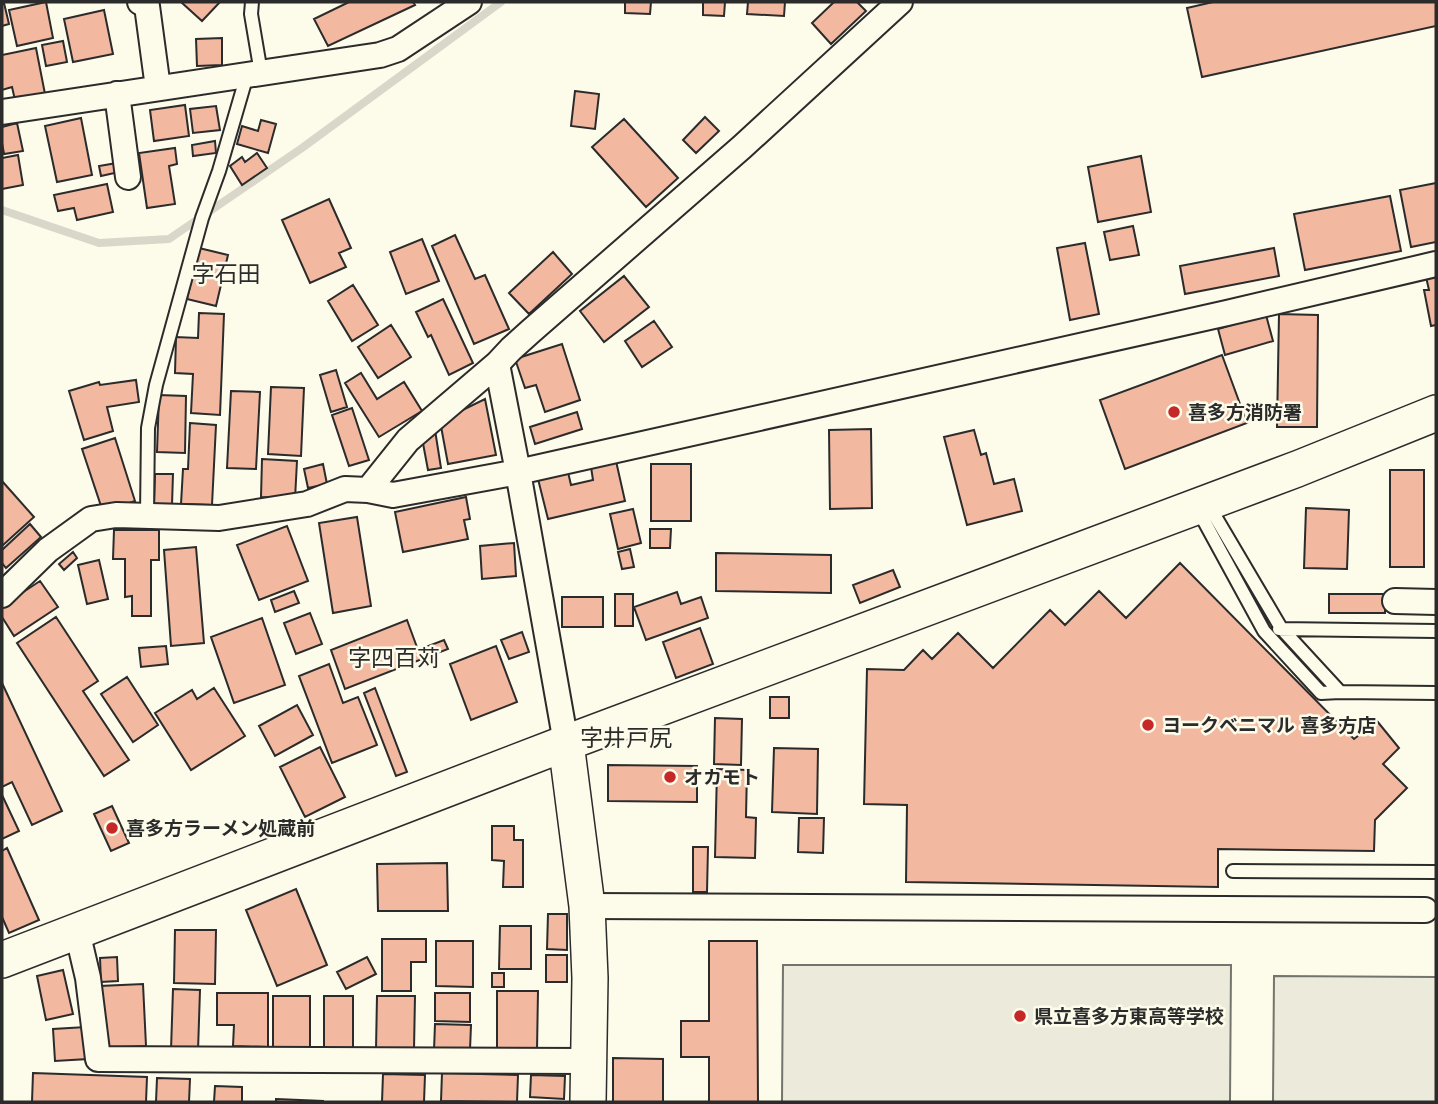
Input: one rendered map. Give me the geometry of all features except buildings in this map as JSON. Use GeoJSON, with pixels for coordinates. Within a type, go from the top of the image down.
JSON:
{"type":"FeatureCollection","features":[{"type":"Feature","properties":{"kind":"street"},"geometry":{"type":"LineString","coordinates":[[140,2],[147,6],[158,88]]}},
{"type":"Feature","properties":{"kind":"street"},"geometry":{"type":"LineString","coordinates":[[2,112],[380,55],[398,49],[469,2]]}},
{"type":"Feature","properties":{"kind":"street"},"geometry":{"type":"LineString","coordinates":[[368,489],[408,440],[497,365],[511,349],[742,147],[894,4]]}},
{"type":"Feature","properties":{"kind":"street"},"geometry":{"type":"LineString","coordinates":[[117,94],[128,177]]}},
{"type":"Feature","properties":{"kind":"street"},"geometry":{"type":"LineString","coordinates":[[2,595],[48,551],[91,519],[116,515],[219,518],[307,504],[345,489],[368,489],[393,495],[518,472],[1436,264]]}},
{"type":"Feature","properties":{"kind":"street"},"geometry":{"type":"LineString","coordinates":[[497,365],[566,743],[587,906],[590,978],[588,1102]]}},
{"type":"Feature","properties":{"kind":"street"},"geometry":{"type":"LineString","coordinates":[[2,960],[566,743],[1297,469],[1436,413]]}},
{"type":"Feature","properties":{"kind":"street"},"geometry":{"type":"LineString","coordinates":[[1395,601],[1436,602]]}},
{"type":"Feature","properties":{"kind":"street"},"geometry":{"type":"LineString","coordinates":[[587,906],[1425,909]]}},
{"type":"Feature","properties":{"kind":"street"},"geometry":{"type":"LineString","coordinates":[[77,931],[88,978],[98,1059],[589,1061]]}},
{"type":"Feature","properties":{"kind":"lane"},"geometry":{"type":"LineString","coordinates":[[147,515],[149,420],[202,218],[254,74],[252,2]]}},
{"type":"Feature","properties":{"kind":"lane"},"geometry":{"type":"LineString","coordinates":[[1201,505],[1281,628],[1340,692]]}},
{"type":"Feature","properties":{"kind":"lane"},"geometry":{"type":"LineString","coordinates":[[1201,505],[1264,631],[1321,693],[1436,693]]}},
{"type":"Feature","properties":{"kind":"lane"},"geometry":{"type":"LineString","coordinates":[[1264,631],[1281,628],[1436,631]]}},
{"type":"Feature","properties":{"kind":"lane"},"geometry":{"type":"LineString","coordinates":[[1233,872],[1436,872]]}},
{"type":"Feature","properties":{"kind":"shaded area"},"geometry":{"type":"Polygon","coordinates":[[[783,965],[1231,965],[1230,1102],[782,1102],[783,965]]]}},
{"type":"Feature","properties":{"kind":"shaded area"},"geometry":{"type":"Polygon","coordinates":[[[1274,976],[1436,977],[1436,1102],[1273,1102],[1274,976]]]}},
{"type":"Feature","properties":{"kind":"waterway"},"geometry":{"type":"LineString","coordinates":[[2,210],[99,243],[169,239],[302,148],[501,2]]}},
{"type":"Feature","properties":{"kind":"place","name":"喜多方消防署"},"geometry":{"type":"Point","coordinates":[1174,412]}},
{"type":"Feature","properties":{"kind":"place","name":"ヨークベニマル 喜多方店"},"geometry":{"type":"Point","coordinates":[1148,725]}},
{"type":"Feature","properties":{"kind":"place","name":"オカモト"},"geometry":{"type":"Point","coordinates":[670,777]}},
{"type":"Feature","properties":{"kind":"place","name":"喜多方ラーメン処蔵前"},"geometry":{"type":"Point","coordinates":[112,828]}},
{"type":"Feature","properties":{"kind":"place","name":"県立喜多方東高等学校"},"geometry":{"type":"Point","coordinates":[1020,1016]}},
{"type":"Feature","properties":{"kind":"district","name":"字石田"},"geometry":{"type":"Point","coordinates":[226,274]}},
{"type":"Feature","properties":{"kind":"district","name":"字四百苅"},"geometry":{"type":"Point","coordinates":[394,658]}},
{"type":"Feature","properties":{"kind":"district","name":"字井戸尻"},"geometry":{"type":"Point","coordinates":[626,738]}}]}
